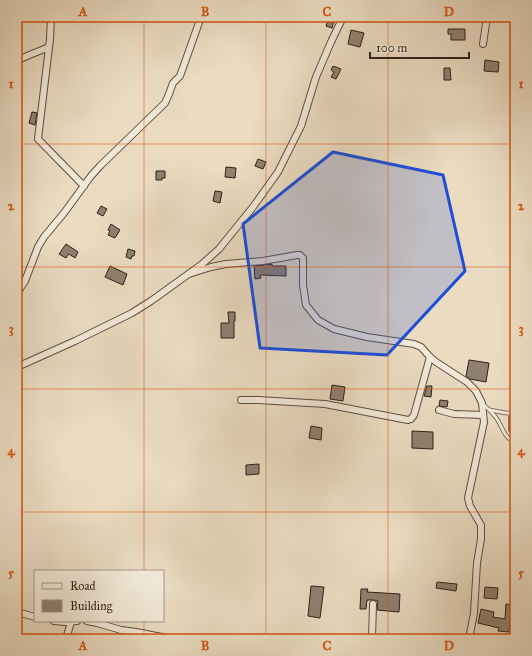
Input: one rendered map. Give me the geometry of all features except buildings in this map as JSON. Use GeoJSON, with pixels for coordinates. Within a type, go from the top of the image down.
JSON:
{"type":"FeatureCollection","features":[{"type":"Feature","properties":{"kind":"street"},"geometry":{"type":"LineString","coordinates":[[51,17],[38,139],[84,186]]}},
{"type":"Feature","properties":{"kind":"street"},"geometry":{"type":"LineString","coordinates":[[17,293],[25,281],[41,242],[84,186],[101,165],[165,103],[173,83],[180,76],[201,17]]}},
{"type":"Feature","properties":{"kind":"street"},"geometry":{"type":"LineString","coordinates":[[17,367],[132,313],[202,265],[219,249],[253,207],[278,172],[301,126],[316,77],[343,17]]}},
{"type":"Feature","properties":{"kind":"street"},"geometry":{"type":"LineString","coordinates":[[483,44],[487,17]]}},
{"type":"Feature","properties":{"kind":"street"},"geometry":{"type":"LineString","coordinates":[[17,61],[49,47]]}},
{"type":"Feature","properties":{"kind":"street"},"geometry":{"type":"LineString","coordinates":[[189,274],[226,264],[263,261],[300,255],[303,258],[303,285],[306,305],[318,320],[334,329],[367,337],[414,344],[421,347],[430,357],[467,382],[476,391],[482,403],[484,422],[468,498],[470,506],[481,525],[482,530],[477,563],[474,613],[468,639]]}},
{"type":"Feature","properties":{"kind":"street"},"geometry":{"type":"LineString","coordinates":[[242,400],[325,404],[408,420],[414,415],[430,357]]}},
{"type":"Feature","properties":{"kind":"street"},"geometry":{"type":"LineString","coordinates":[[439,410],[454,414],[483,415]]}},
{"type":"Feature","properties":{"kind":"street"},"geometry":{"type":"LineString","coordinates":[[372,639],[373,604]]}},
{"type":"Feature","properties":{"kind":"street"},"geometry":{"type":"LineString","coordinates":[[17,612],[34,617]]}},
{"type":"Feature","properties":{"kind":"street"},"geometry":{"type":"LineString","coordinates":[[66,639],[74,622]]}},
{"type":"Feature","properties":{"kind":"street"},"geometry":{"type":"LineString","coordinates":[[98,622],[120,630],[172,639]]}},
{"type":"Feature","properties":{"kind":"lane"},"geometry":{"type":"LineString","coordinates":[[482,403],[498,419],[510,440],[515,442]]}},
{"type":"Feature","properties":{"kind":"lane"},"geometry":{"type":"LineString","coordinates":[[490,410],[515,413]]}},
{"type":"Feature","properties":{"kind":"highlighted area"},"geometry":{"type":"Polygon","coordinates":[[[333,152],[443,175],[465,271],[387,355],[260,348],[243,224],[333,152]]]}}]}
